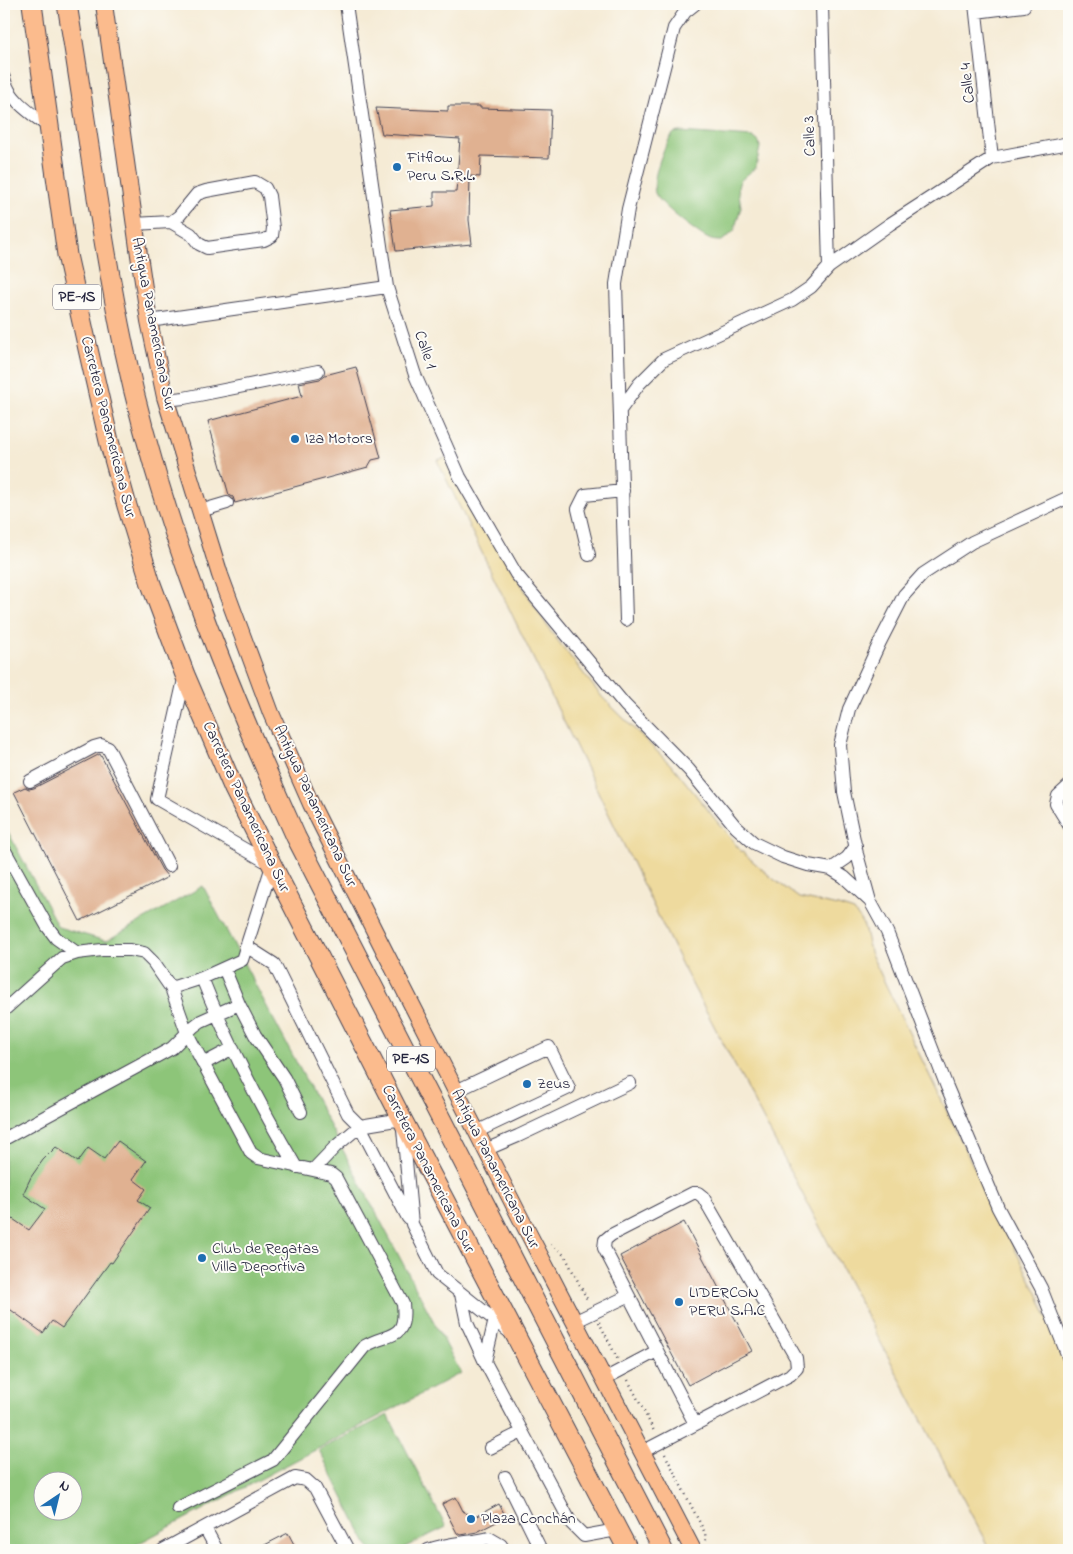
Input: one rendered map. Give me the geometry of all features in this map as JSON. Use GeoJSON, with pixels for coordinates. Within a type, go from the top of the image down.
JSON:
{"type":"FeatureCollection","features":[{"type":"Feature","properties":{"kind":"highway","name":"Carretera Panamericana Sur"},"geometry":{"type":"LineString","coordinates":[[32,4],[67,255],[109,441],[151,584],[185,675],[234,789],[402,1119],[497,1313],[516,1338],[628,1550]]}},
{"type":"Feature","properties":{"kind":"highway","name":"Carretera Panamericana Sur"},"geometry":{"type":"LineString","coordinates":[[67,4],[106,252],[124,349],[146,437],[182,558],[220,662],[296,837],[663,1550]]}},
{"type":"Feature","properties":{"kind":"main road","name":"Antigua Panamericana Sur"},"geometry":{"type":"LineString","coordinates":[[104,4],[149,321],[166,400],[220,576],[275,722],[311,804],[485,1150],[693,1550]]}},
{"type":"Feature","properties":{"kind":"street","name":"Calle 1"},"geometry":{"type":"LineString","coordinates":[[346,4],[387,287],[415,374],[460,477],[516,574],[625,705],[689,770],[736,827],[754,843],[783,857],[808,865],[831,869]]}},
{"type":"Feature","properties":{"kind":"street"},"geometry":{"type":"LineString","coordinates":[[626,620],[616,284],[628,209],[674,28],[685,12],[695,4]]}},
{"type":"Feature","properties":{"kind":"street","name":"Calle 3"},"geometry":{"type":"LineString","coordinates":[[822,4],[830,267]]}},
{"type":"Feature","properties":{"kind":"street"},"geometry":{"type":"LineString","coordinates":[[976,8],[1024,6]]}},
{"type":"Feature","properties":{"kind":"street","name":"Calle 4"},"geometry":{"type":"LineString","coordinates":[[976,8],[992,158]]}},
{"type":"Feature","properties":{"kind":"street"},"geometry":{"type":"LineString","coordinates":[[4,78],[6,87],[24,109],[49,127]]}},
{"type":"Feature","properties":{"kind":"street"},"geometry":{"type":"LineString","coordinates":[[621,410],[639,384],[664,359],[792,300],[811,287],[830,267],[890,224],[992,158],[1069,143]]}},
{"type":"Feature","properties":{"kind":"street"},"geometry":{"type":"LineString","coordinates":[[134,224],[171,222],[179,216],[197,194],[255,182],[265,188],[273,228],[272,236],[264,240],[207,248],[199,244],[191,234],[171,222]]}},
{"type":"Feature","properties":{"kind":"street"},"geometry":{"type":"LineString","coordinates":[[149,321],[387,287]]}},
{"type":"Feature","properties":{"kind":"street"},"geometry":{"type":"LineString","coordinates":[[166,400],[318,371]]}},
{"type":"Feature","properties":{"kind":"street"},"geometry":{"type":"LineString","coordinates":[[589,555],[578,509],[581,501],[585,495],[623,491]]}},
{"type":"Feature","properties":{"kind":"street"},"geometry":{"type":"LineString","coordinates":[[1069,497],[972,542],[923,574],[904,595],[849,709],[840,746],[844,792],[870,901],[887,932],[947,1087],[998,1208],[1041,1288],[1069,1359]]}},
{"type":"Feature","properties":{"kind":"street"},"geometry":{"type":"LineString","coordinates":[[200,511],[227,502]]}},
{"type":"Feature","properties":{"kind":"street"},"geometry":{"type":"LineString","coordinates":[[157,799],[185,675]]}},
{"type":"Feature","properties":{"kind":"street"},"geometry":{"type":"LineString","coordinates":[[30,781],[94,747],[101,745],[108,748],[169,866]]}},
{"type":"Feature","properties":{"kind":"street"},"geometry":{"type":"LineString","coordinates":[[1069,786],[1058,796],[1056,804],[1069,825]]}},
{"type":"Feature","properties":{"kind":"street"},"geometry":{"type":"LineString","coordinates":[[138,807],[157,799]]}},
{"type":"Feature","properties":{"kind":"street"},"geometry":{"type":"LineString","coordinates":[[157,799],[272,866],[242,960],[202,978],[171,988]]}},
{"type":"Feature","properties":{"kind":"street"},"geometry":{"type":"LineString","coordinates":[[856,846],[847,858],[831,869],[844,877],[870,901]]}},
{"type":"Feature","properties":{"kind":"street"},"geometry":{"type":"LineString","coordinates":[[4,849],[47,926],[56,938],[77,954]]}},
{"type":"Feature","properties":{"kind":"street"},"geometry":{"type":"LineString","coordinates":[[246,946],[274,964],[341,1101],[348,1114],[360,1126],[437,1274],[461,1294],[497,1313],[485,1362]]}},
{"type":"Feature","properties":{"kind":"street"},"geometry":{"type":"LineString","coordinates":[[4,1010],[62,958],[102,950],[130,950],[144,953],[153,962],[171,988],[187,1033],[251,1153],[258,1158],[331,1174],[336,1178],[403,1304],[404,1319],[399,1331],[386,1338],[374,1340],[365,1346],[273,1460],[178,1508]]}},
{"type":"Feature","properties":{"kind":"street"},"geometry":{"type":"LineString","coordinates":[[224,968],[239,1004],[255,1035],[284,1078],[301,1112]]}},
{"type":"Feature","properties":{"kind":"street"},"geometry":{"type":"LineString","coordinates":[[202,978],[216,1014],[266,1116],[296,1167]]}},
{"type":"Feature","properties":{"kind":"street"},"geometry":{"type":"LineString","coordinates":[[4,1139],[172,1048],[201,1021],[239,1004]]}},
{"type":"Feature","properties":{"kind":"street"},"geometry":{"type":"LineString","coordinates":[[456,1091],[549,1047],[569,1088],[476,1132]]}},
{"type":"Feature","properties":{"kind":"street"},"geometry":{"type":"LineString","coordinates":[[203,1064],[233,1048]]}},
{"type":"Feature","properties":{"kind":"street"},"geometry":{"type":"LineString","coordinates":[[485,1150],[630,1082]]}},
{"type":"Feature","properties":{"kind":"street"},"geometry":{"type":"LineString","coordinates":[[313,1170],[335,1147],[360,1126],[402,1119],[412,1224]]}},
{"type":"Feature","properties":{"kind":"street"},"geometry":{"type":"LineString","coordinates":[[642,1452],[790,1375],[797,1368],[796,1358],[702,1197],[698,1193],[692,1193],[611,1235],[605,1240],[604,1248],[695,1424]]}},
{"type":"Feature","properties":{"kind":"street"},"geometry":{"type":"LineString","coordinates":[[461,1294],[467,1323],[485,1362],[572,1523],[584,1536],[617,1530]]}},
{"type":"Feature","properties":{"kind":"street"},"geometry":{"type":"LineString","coordinates":[[574,1322],[628,1296]]}},
{"type":"Feature","properties":{"kind":"street"},"geometry":{"type":"LineString","coordinates":[[604,1379],[657,1351]]}},
{"type":"Feature","properties":{"kind":"street"},"geometry":{"type":"LineString","coordinates":[[490,1448],[522,1432]]}},
{"type":"Feature","properties":{"kind":"street"},"geometry":{"type":"LineString","coordinates":[[505,1477],[541,1550]]}},
{"type":"Feature","properties":{"kind":"street"},"geometry":{"type":"LineString","coordinates":[[164,1550],[295,1478],[306,1480],[315,1488],[348,1550]]}},
{"type":"Feature","properties":{"kind":"street"},"geometry":{"type":"LineString","coordinates":[[205,1528],[217,1550]]}},
{"type":"Feature","properties":{"kind":"street"},"geometry":{"type":"LineString","coordinates":[[428,1550],[442,1545],[489,1538],[501,1545],[504,1550]]}},
{"type":"Feature","properties":{"kind":"street"},"geometry":{"type":"LineString","coordinates":[[474,1550],[480,1550]]}},
{"type":"Feature","properties":{"kind":"green space"},"geometry":{"type":"Polygon","coordinates":[[[674,133],[753,137],[759,142],[760,147],[756,167],[740,181],[738,187],[741,207],[734,231],[722,241],[711,240],[695,230],[671,211],[655,193],[654,187],[657,171],[666,145],[674,133]]]}},
{"type":"Feature","properties":{"kind":"green space","name":"Club de Regatas Villa Deportiva"},"geometry":{"type":"Polygon","coordinates":[[[4,824],[58,927],[106,941],[203,886],[461,1373],[126,1550],[4,1550],[4,824]]]}},
{"type":"Feature","properties":{"kind":"green space"},"geometry":{"type":"Polygon","coordinates":[[[388,1415],[446,1527],[399,1550],[370,1550],[319,1450],[388,1415]]]}},
{"type":"Feature","properties":{"kind":"sand"},"geometry":{"type":"Polygon","coordinates":[[[448,457],[467,498],[551,632],[602,697],[675,769],[740,850],[772,878],[799,898],[854,911],[864,926],[870,952],[979,1178],[1038,1295],[1069,1374],[1069,1550],[990,1550],[683,967],[437,460],[448,457]]]}},
{"type":"Feature","properties":{"kind":"building"},"geometry":{"type":"Polygon","coordinates":[[[448,106],[551,110],[549,158],[481,156],[480,177],[470,176],[469,220],[472,244],[396,251],[390,210],[434,206],[434,192],[456,192],[460,139],[382,134],[376,108],[448,111],[448,106]]]}},
{"type":"Feature","properties":{"kind":"building","name":"Iza Motors"},"geometry":{"type":"Polygon","coordinates":[[[356,367],[381,458],[372,460],[368,467],[235,503],[233,497],[229,495],[208,421],[302,396],[299,383],[320,379],[325,375],[356,367]]]}},
{"type":"Feature","properties":{"kind":"building"},"geometry":{"type":"Polygon","coordinates":[[[100,754],[162,870],[168,877],[80,921],[14,792],[25,787],[29,789],[34,788],[100,754]]]}},
{"type":"Feature","properties":{"kind":"building"},"geometry":{"type":"Polygon","coordinates":[[[118,1141],[146,1161],[133,1179],[146,1189],[138,1200],[150,1208],[112,1263],[110,1262],[62,1328],[52,1321],[43,1333],[4,1305],[4,1213],[29,1230],[45,1209],[23,1194],[31,1177],[43,1160],[56,1147],[78,1162],[88,1148],[104,1159],[118,1141]]]}},
{"type":"Feature","properties":{"kind":"building"},"geometry":{"type":"Polygon","coordinates":[[[684,1222],[752,1351],[688,1385],[620,1256],[684,1222]]]}},
{"type":"Feature","properties":{"kind":"building"},"geometry":{"type":"Polygon","coordinates":[[[456,1497],[463,1511],[473,1518],[499,1504],[506,1517],[477,1532],[460,1535],[457,1533],[442,1504],[456,1497]]]}},
{"type":"Feature","properties":{"kind":"building"},"geometry":{"type":"Polygon","coordinates":[[[288,1533],[297,1550],[255,1550],[288,1533]]]}},
{"type":"Feature","properties":{"kind":"place","name":"Fitflow Peru S.R.L."},"geometry":{"type":"Point","coordinates":[397,167]}},
{"type":"Feature","properties":{"kind":"place","name":"Iza Motors"},"geometry":{"type":"Point","coordinates":[295,439]}},
{"type":"Feature","properties":{"kind":"place","name":"Zeus"},"geometry":{"type":"Point","coordinates":[527,1084]}},
{"type":"Feature","properties":{"kind":"place","name":"Club de Regatas Villa Deportiva"},"geometry":{"type":"Point","coordinates":[202,1258]}},
{"type":"Feature","properties":{"kind":"place","name":"LIDERCON PERU S.A.C"},"geometry":{"type":"Point","coordinates":[679,1302]}},
{"type":"Feature","properties":{"kind":"place","name":"Plaza Conchán"},"geometry":{"type":"Point","coordinates":[471,1519]}}]}
